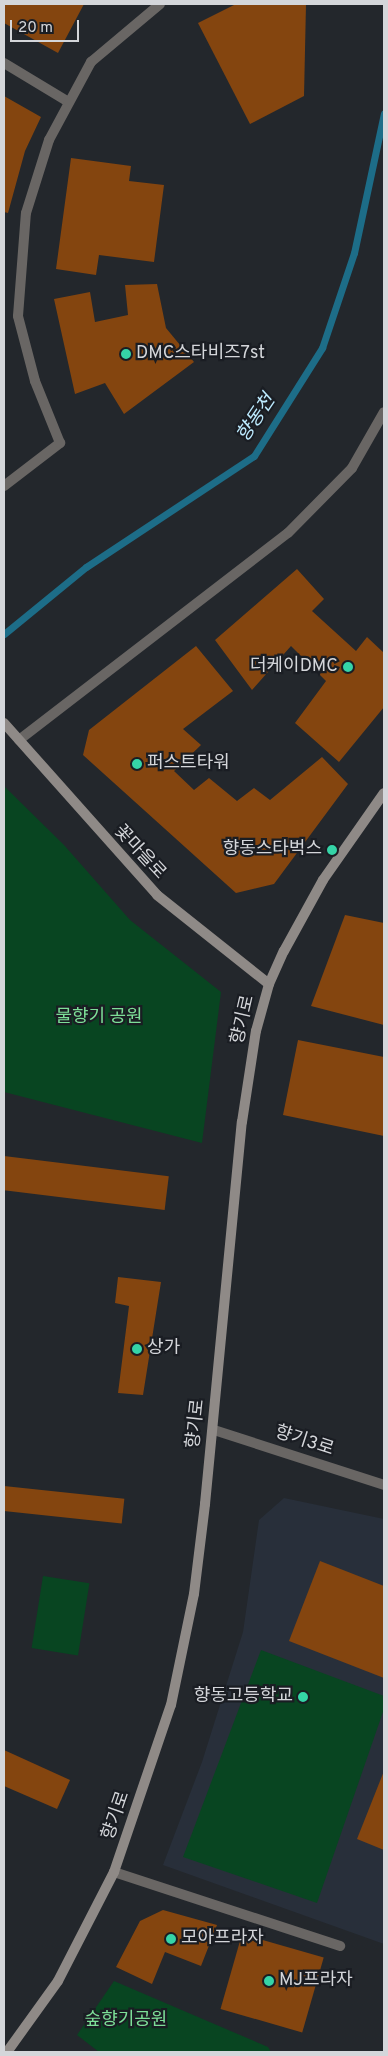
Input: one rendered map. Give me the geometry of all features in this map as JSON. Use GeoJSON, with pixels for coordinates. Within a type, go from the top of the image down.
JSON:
{"type":"FeatureCollection","features":[{"type":"Feature","properties":{"kind":"main road","name":"꽃마을로"},"geometry":{"type":"LineString","coordinates":[[4,723],[68,799],[157,896],[269,984]]}},
{"type":"Feature","properties":{"kind":"main road","name":"향기로"},"geometry":{"type":"LineString","coordinates":[[7,2052],[58,1981],[114,1872],[171,1705],[194,1594],[214,1430],[242,1122],[256,1031],[269,984],[323,880],[384,793]]}},
{"type":"Feature","properties":{"kind":"street"},"geometry":{"type":"LineString","coordinates":[[4,486],[60,442],[35,381],[18,316],[26,213],[49,140],[67,101],[90,62],[160,4]]}},
{"type":"Feature","properties":{"kind":"street"},"geometry":{"type":"LineString","coordinates":[[4,63],[67,101]]}},
{"type":"Feature","properties":{"kind":"street"},"geometry":{"type":"LineString","coordinates":[[19,740],[288,533],[352,468],[384,412]]}},
{"type":"Feature","properties":{"kind":"street","name":"향기3로"},"geometry":{"type":"LineString","coordinates":[[214,1430],[384,1485]]}},
{"type":"Feature","properties":{"kind":"street"},"geometry":{"type":"LineString","coordinates":[[114,1872],[340,1946]]}},
{"type":"Feature","properties":{"kind":"shaded area","name":"향동고등학교"},"geometry":{"type":"Polygon","coordinates":[[[284,1498],[384,1519],[384,1944],[163,1865],[202,1762],[243,1632],[259,1520],[284,1498]]]}},
{"type":"Feature","properties":{"kind":"green space","name":"물향기 공원"},"geometry":{"type":"Polygon","coordinates":[[[4,786],[64,845],[130,920],[221,992],[202,1143],[4,1092],[4,786]]]}},
{"type":"Feature","properties":{"kind":"green space"},"geometry":{"type":"Polygon","coordinates":[[[43,1576],[89,1583],[78,1655],[32,1648],[43,1576]]]}},
{"type":"Feature","properties":{"kind":"green space"},"geometry":{"type":"Polygon","coordinates":[[[261,1650],[384,1696],[384,1709],[317,1903],[183,1857],[261,1650]]]}},
{"type":"Feature","properties":{"kind":"green space","name":"숲향기공원"},"geometry":{"type":"Polygon","coordinates":[[[114,1981],[268,2047],[271,2052],[99,2052],[77,2035],[114,1981]]]}},
{"type":"Feature","properties":{"kind":"building"},"geometry":{"type":"Polygon","coordinates":[[[4,4],[84,4],[58,53],[4,23],[4,4]]]}},
{"type":"Feature","properties":{"kind":"building"},"geometry":{"type":"Polygon","coordinates":[[[236,4],[306,4],[304,96],[250,124],[198,23],[236,4]]]}},
{"type":"Feature","properties":{"kind":"building"},"geometry":{"type":"Polygon","coordinates":[[[4,96],[41,117],[25,151],[8,213],[4,212],[4,96]]]}},
{"type":"Feature","properties":{"kind":"building"},"geometry":{"type":"Polygon","coordinates":[[[71,158],[131,166],[129,181],[164,185],[154,262],[99,255],[96,275],[56,269],[71,158]]]}},
{"type":"Feature","properties":{"kind":"building","name":"DMC스타비즈7st"},"geometry":{"type":"Polygon","coordinates":[[[157,284],[166,328],[194,362],[124,414],[105,383],[75,394],[54,299],[90,292],[95,322],[128,315],[125,285],[157,284]]]}},
{"type":"Feature","properties":{"kind":"building","name":"더케이DMC"},"geometry":{"type":"Polygon","coordinates":[[[297,569],[324,599],[312,611],[356,651],[367,637],[384,653],[384,707],[339,762],[295,723],[326,681],[291,646],[252,690],[215,640],[297,569]]]}},
{"type":"Feature","properties":{"kind":"building","name":"퍼스트타워"},"geometry":{"type":"Polygon","coordinates":[[[196,646],[233,691],[183,729],[201,745],[174,771],[194,790],[209,778],[237,801],[254,788],[270,800],[322,757],[348,784],[274,884],[236,893],[83,755],[89,730],[196,646]]]}},
{"type":"Feature","properties":{"kind":"building"},"geometry":{"type":"Polygon","coordinates":[[[345,915],[384,923],[384,1025],[311,1006],[345,915]]]}},
{"type":"Feature","properties":{"kind":"building"},"geometry":{"type":"Polygon","coordinates":[[[298,1040],[384,1057],[384,1136],[283,1115],[298,1040]]]}},
{"type":"Feature","properties":{"kind":"building"},"geometry":{"type":"Polygon","coordinates":[[[4,1156],[169,1176],[165,1210],[4,1190],[4,1156]]]}},
{"type":"Feature","properties":{"kind":"building","name":"상가"},"geometry":{"type":"Polygon","coordinates":[[[118,1277],[161,1282],[143,1395],[118,1393],[129,1306],[115,1303],[118,1277]]]}},
{"type":"Feature","properties":{"kind":"building"},"geometry":{"type":"Polygon","coordinates":[[[4,1486],[124,1499],[122,1524],[4,1511],[4,1486]]]}},
{"type":"Feature","properties":{"kind":"building"},"geometry":{"type":"Polygon","coordinates":[[[320,1561],[384,1586],[384,1678],[289,1641],[320,1561]]]}},
{"type":"Feature","properties":{"kind":"building"},"geometry":{"type":"Polygon","coordinates":[[[4,1750],[70,1780],[57,1809],[4,1786],[4,1750]]]}},
{"type":"Feature","properties":{"kind":"building"},"geometry":{"type":"Polygon","coordinates":[[[384,1771],[384,1850],[357,1839],[384,1771]]]}},
{"type":"Feature","properties":{"kind":"building","name":"모아프라자"},"geometry":{"type":"Polygon","coordinates":[[[163,1910],[217,1925],[201,1966],[165,1952],[152,1984],[116,1967],[140,1921],[163,1910]]]}},
{"type":"Feature","properties":{"kind":"building","name":"MJ프라자"},"geometry":{"type":"Polygon","coordinates":[[[242,1934],[324,1957],[302,2032],[221,2009],[242,1934]]]}},
{"type":"Feature","properties":{"kind":"waterway","name":"향동천"},"geometry":{"type":"LineString","coordinates":[[4,634],[86,567],[254,456],[322,348],[354,253],[384,113]]}},
{"type":"Feature","properties":{"kind":"place","name":"DMC스타비즈7st"},"geometry":{"type":"Point","coordinates":[126,354]}},
{"type":"Feature","properties":{"kind":"place","name":"더케이DMC"},"geometry":{"type":"Point","coordinates":[348,667]}},
{"type":"Feature","properties":{"kind":"place","name":"퍼스트타워"},"geometry":{"type":"Point","coordinates":[137,764]}},
{"type":"Feature","properties":{"kind":"place","name":"향동스타벅스"},"geometry":{"type":"Point","coordinates":[332,850]}},
{"type":"Feature","properties":{"kind":"place","name":"상가"},"geometry":{"type":"Point","coordinates":[137,1349]}},
{"type":"Feature","properties":{"kind":"place","name":"향동고등학교"},"geometry":{"type":"Point","coordinates":[303,1697]}},
{"type":"Feature","properties":{"kind":"place","name":"모아프라자"},"geometry":{"type":"Point","coordinates":[171,1939]}},
{"type":"Feature","properties":{"kind":"place","name":"MJ프라자"},"geometry":{"type":"Point","coordinates":[269,1981]}}]}
